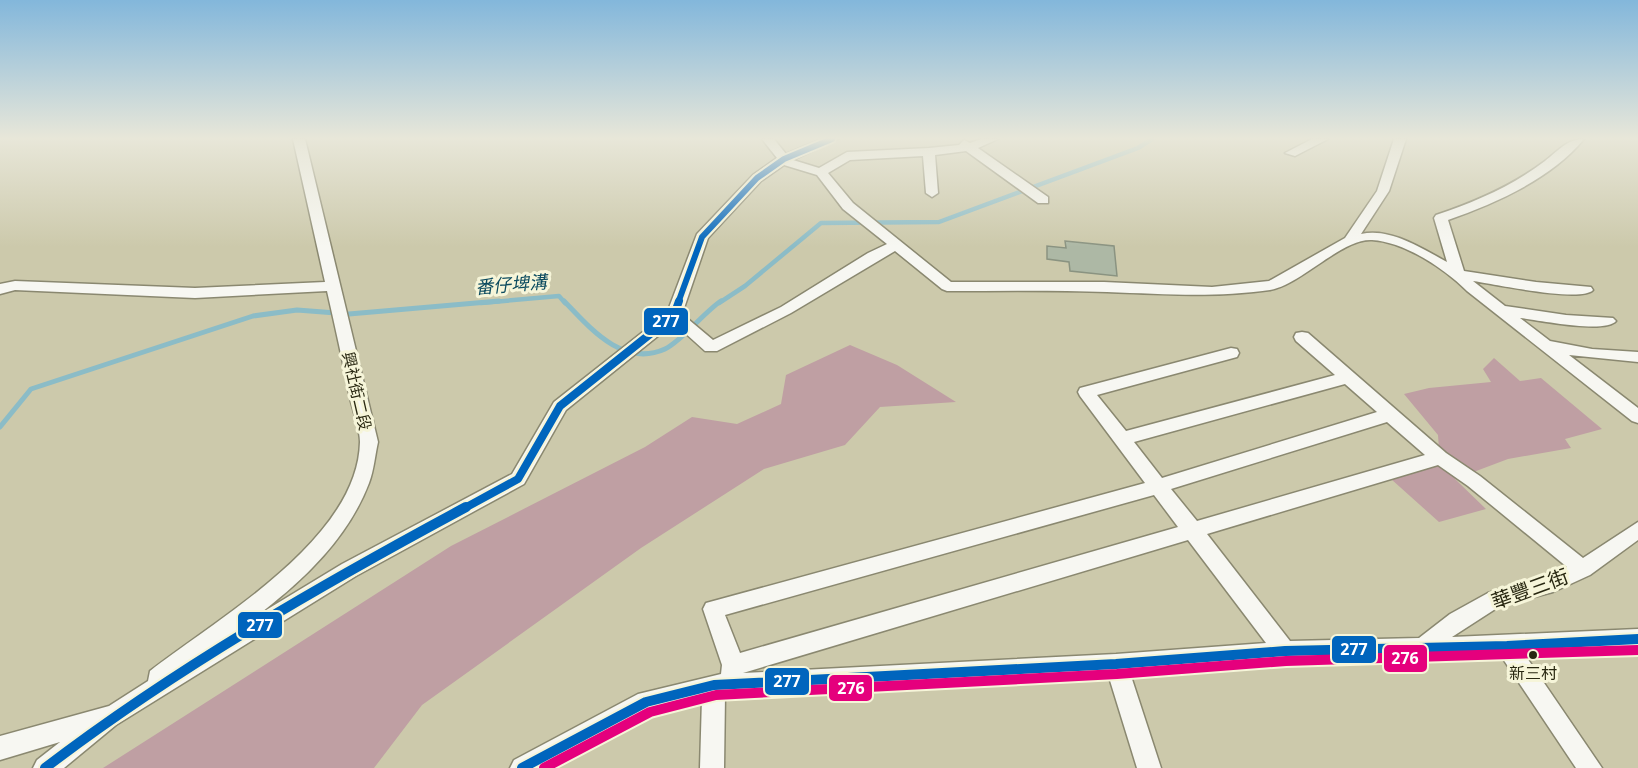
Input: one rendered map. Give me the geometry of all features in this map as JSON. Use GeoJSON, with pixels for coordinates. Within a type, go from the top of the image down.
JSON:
{"type":"FeatureCollection","features":[{"type":"Feature","properties":{"kind":"street","name":"興社街二段"},"geometry":{"type":"LineString","coordinates":[[114,715],[186,654],[282,586],[320,549],[356,495],[367,467],[369,442],[307,175]]}},
{"type":"Feature","properties":{"kind":"street"},"geometry":{"type":"LineString","coordinates":[[45,768],[114,715],[349,570],[518,479],[560,406],[674,315],[702,237],[761,175]]}},
{"type":"Feature","properties":{"kind":"street"},"geometry":{"type":"LineString","coordinates":[[823,175],[848,206],[947,286],[1104,287],[1212,292],[1273,285],[1350,241],[1371,236],[1406,245],[1458,274],[1638,417]]}},
{"type":"Feature","properties":{"kind":"street"},"geometry":{"type":"LineString","coordinates":[[930,175],[932,193]]}},
{"type":"Feature","properties":{"kind":"street"},"geometry":{"type":"LineString","coordinates":[[1008,175],[1043,200]]}},
{"type":"Feature","properties":{"kind":"street"},"geometry":{"type":"LineString","coordinates":[[1350,241],[1383,191],[1388,175]]}},
{"type":"Feature","properties":{"kind":"street"},"geometry":{"type":"LineString","coordinates":[[1458,274],[1441,219],[1477,206],[1520,185],[1534,175]]}},
{"type":"Feature","properties":{"kind":"street"},"geometry":{"type":"LineString","coordinates":[[674,315],[711,347],[786,310],[873,256],[897,245]]}},
{"type":"Feature","properties":{"kind":"street"},"geometry":{"type":"LineString","coordinates":[[1458,274],[1536,286],[1586,290]]}},
{"type":"Feature","properties":{"kind":"street"},"geometry":{"type":"LineString","coordinates":[[0,289],[15,285],[195,293],[332,286]]}},
{"type":"Feature","properties":{"kind":"street"},"geometry":{"type":"LineString","coordinates":[[1501,310],[1566,320],[1608,321]]}},
{"type":"Feature","properties":{"kind":"street"},"geometry":{"type":"LineString","coordinates":[[1302,337],[1440,458],[1474,481],[1583,569]]}},
{"type":"Feature","properties":{"kind":"street"},"geometry":{"type":"LineString","coordinates":[[1547,346],[1592,354],[1638,357]]}},
{"type":"Feature","properties":{"kind":"street"},"geometry":{"type":"LineString","coordinates":[[1232,353],[1086,392],[1285,651]]}},
{"type":"Feature","properties":{"kind":"street"},"geometry":{"type":"LineString","coordinates":[[1122,439],[1348,377]]}},
{"type":"Feature","properties":{"kind":"street"},"geometry":{"type":"LineString","coordinates":[[712,768],[726,678],[713,609],[1159,486],[1392,414]]}},
{"type":"Feature","properties":{"kind":"street"},"geometry":{"type":"LineString","coordinates":[[522,768],[646,702],[1193,531],[1440,458]]}},
{"type":"Feature","properties":{"kind":"street","name":"華豐三街"},"geometry":{"type":"LineString","coordinates":[[1422,649],[1457,621],[1496,599],[1553,582],[1583,569],[1638,530]]}},
{"type":"Feature","properties":{"kind":"street"},"geometry":{"type":"LineString","coordinates":[[726,678],[1116,664],[1285,651],[1422,649],[1638,639]]}},
{"type":"Feature","properties":{"kind":"street"},"geometry":{"type":"LineString","coordinates":[[1507,646],[1590,768]]}},
{"type":"Feature","properties":{"kind":"street"},"geometry":{"type":"LineString","coordinates":[[1116,664],[1149,768]]}},
{"type":"Feature","properties":{"kind":"street"},"geometry":{"type":"LineString","coordinates":[[0,748],[114,715]]}},
{"type":"Feature","properties":{"kind":"shaded area"},"geometry":{"type":"Polygon","coordinates":[[[850,345],[897,365],[956,402],[880,407],[845,445],[764,469],[641,548],[422,705],[374,768],[103,768],[451,546],[645,447],[692,417],[737,424],[781,404],[786,375],[850,345]]]}},
{"type":"Feature","properties":{"kind":"shaded area"},"geometry":{"type":"Polygon","coordinates":[[[1494,358],[1520,381],[1541,378],[1602,429],[1565,439],[1571,448],[1508,459],[1455,479],[1486,509],[1439,522],[1391,479],[1449,459],[1439,449],[1438,435],[1404,394],[1429,388],[1491,382],[1483,369],[1494,358]]]}},
{"type":"Feature","properties":{"kind":"building"},"geometry":{"type":"Polygon","coordinates":[[[1065,241],[1114,246],[1117,276],[1070,271],[1069,262],[1047,259],[1047,246],[1066,248],[1065,241]]]}},
{"type":"Feature","properties":{"kind":"waterway","name":"番仔埤溝"},"geometry":{"type":"LineString","coordinates":[[719,303],[745,286],[821,223],[939,222],[1066,175]]}},
{"type":"Feature","properties":{"kind":"waterway","name":"番仔埤溝"},"geometry":{"type":"LineString","coordinates":[[481,303],[559,296],[565,303]]}},
{"type":"Feature","properties":{"kind":"waterway","name":"番仔埤溝"},"geometry":{"type":"LineString","coordinates":[[0,427],[31,389],[253,316],[297,310],[349,314],[499,301]]}},
{"type":"Feature","properties":{"kind":"waterway","name":"番仔埤溝"},"geometry":{"type":"LineString","coordinates":[[564,301],[608,342],[635,353],[650,353],[672,345],[721,301]]}},
{"type":"Feature","properties":{"kind":"transit line","name":"277"},"geometry":{"type":"LineString","coordinates":[[45,768],[114,715],[349,570],[518,479],[560,406],[674,315],[702,237],[761,175]]}},
{"type":"Feature","properties":{"kind":"transit line","name":"277"},"geometry":{"type":"LineString","coordinates":[[522,768],[646,702],[714,685],[1116,664],[1285,651],[1507,646],[1638,639]]}},
{"type":"Feature","properties":{"kind":"transit line","name":"276"},"geometry":{"type":"LineString","coordinates":[[544,768],[650,712],[716,695],[1117,674],[1286,661],[1507,656],[1638,650]]}},
{"type":"Feature","properties":{"kind":"place","name":"新三村"},"geometry":{"type":"Point","coordinates":[1533,655]}}]}
